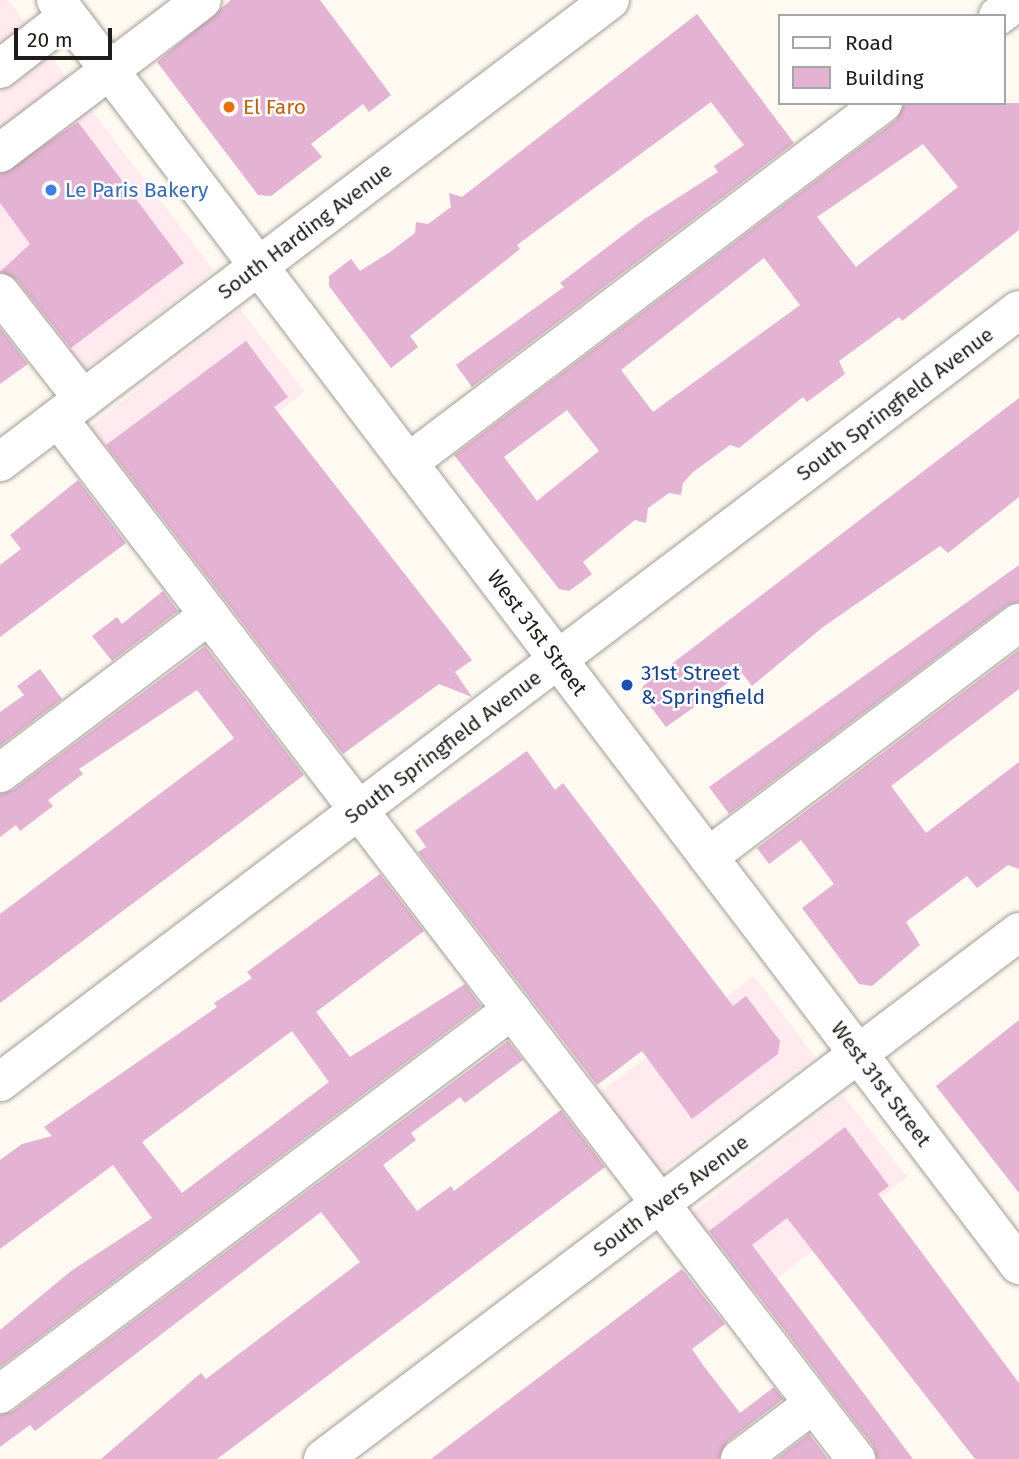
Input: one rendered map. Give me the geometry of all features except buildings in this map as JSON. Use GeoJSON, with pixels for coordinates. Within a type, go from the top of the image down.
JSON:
{"type":"FeatureCollection","features":[{"type":"Feature","properties":{"kind":"street"},"geometry":{"type":"LineString","coordinates":[[0,153],[202,0]]}},
{"type":"Feature","properties":{"kind":"street","name":"South Harding Avenue"},"geometry":{"type":"LineString","coordinates":[[0,462],[610,0]]}},
{"type":"Feature","properties":{"kind":"street"},"geometry":{"type":"LineString","coordinates":[[1001,14],[1019,0]]}},
{"type":"Feature","properties":{"kind":"street"},"geometry":{"type":"LineString","coordinates":[[5,54],[62,8]]}},
{"type":"Feature","properties":{"kind":"street","name":"West 31st Street"},"geometry":{"type":"LineString","coordinates":[[62,8],[858,1054],[1016,1255]]}},
{"type":"Feature","properties":{"kind":"street"},"geometry":{"type":"LineString","coordinates":[[408,463],[880,105]]}},
{"type":"Feature","properties":{"kind":"street"},"geometry":{"type":"LineString","coordinates":[[0,293],[70,408],[209,615],[856,1459]]}},
{"type":"Feature","properties":{"kind":"street","name":"South Springfield Avenue"},"geometry":{"type":"LineString","coordinates":[[0,1082],[1019,310]]}},
{"type":"Feature","properties":{"kind":"street"},"geometry":{"type":"LineString","coordinates":[[0,773],[209,615]]}},
{"type":"Feature","properties":{"kind":"street"},"geometry":{"type":"LineString","coordinates":[[708,857],[1019,623]]}},
{"type":"Feature","properties":{"kind":"street","name":"South Avers Avenue"},"geometry":{"type":"LineString","coordinates":[[324,1459],[1019,932]]}},
{"type":"Feature","properties":{"kind":"street"},"geometry":{"type":"LineString","coordinates":[[0,1394],[512,1010]]}},
{"type":"Feature","properties":{"kind":"street"},"geometry":{"type":"LineString","coordinates":[[740,1459],[813,1404]]}},
{"type":"Feature","properties":{"kind":"shaded area"},"geometry":{"type":"Polygon","coordinates":[[[0,0],[8,0],[214,271],[69,382],[0,293],[0,0]]]}},
{"type":"Feature","properties":{"kind":"shaded area"},"geometry":{"type":"Polygon","coordinates":[[[240,309],[305,392],[138,522],[74,439],[240,309]]]}},
{"type":"Feature","properties":{"kind":"shaded area"},"geometry":{"type":"Polygon","coordinates":[[[754,976],[815,1057],[645,1185],[584,1104],[754,976]]]}},
{"type":"Feature","properties":{"kind":"shaded area"},"geometry":{"type":"Polygon","coordinates":[[[843,1095],[907,1177],[741,1307],[677,1225],[843,1095]]]}},
{"type":"Feature","properties":{"kind":"place","name":"El Faro"},"geometry":{"type":"Point","coordinates":[229,107]}},
{"type":"Feature","properties":{"kind":"place","name":"Le Paris Bakery"},"geometry":{"type":"Point","coordinates":[51,190]}},
{"type":"Feature","properties":{"kind":"place","name":"31st Street & Springfield"},"geometry":{"type":"Point","coordinates":[627,685]}}]}
